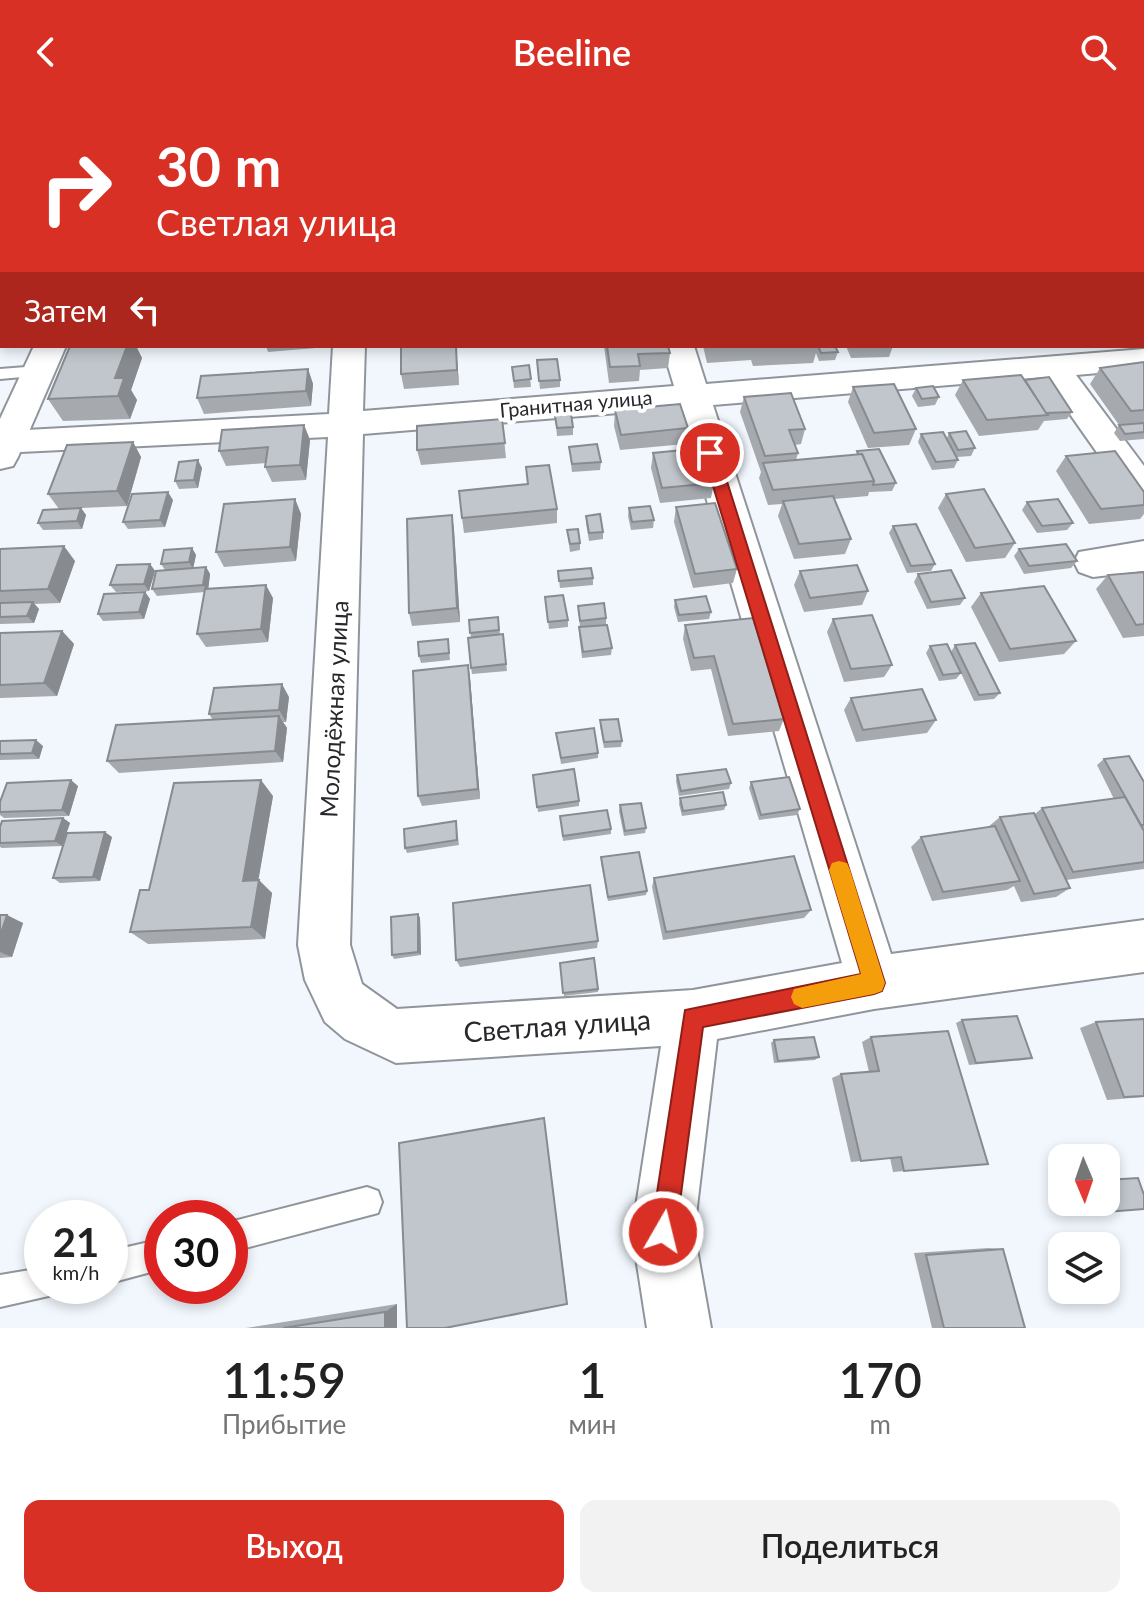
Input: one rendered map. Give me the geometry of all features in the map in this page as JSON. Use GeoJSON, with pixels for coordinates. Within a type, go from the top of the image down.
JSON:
{"type":"FeatureCollection","features":[{"type":"Feature","properties":{"kind":"street","name":"Молодёжная улица"},"geometry":{"type":"LineString","coordinates":[[349,348],[324,945],[330,986],[358,1020],[396,1036]]}},
{"type":"Feature","properties":{"kind":"street"},"geometry":{"type":"LineString","coordinates":[[679,348],[874,983]]}},
{"type":"Feature","properties":{"kind":"street","name":"Гранитная улица"},"geometry":{"type":"LineString","coordinates":[[3,450],[692,394],[1002,358],[1053,367],[1144,359]]}},
{"type":"Feature","properties":{"kind":"street"},"geometry":{"type":"LineString","coordinates":[[3,450],[45,359]]}},
{"type":"Feature","properties":{"kind":"street"},"geometry":{"type":"LineString","coordinates":[[1053,367],[1144,492]]}},
{"type":"Feature","properties":{"kind":"street"},"geometry":{"type":"LineString","coordinates":[[1093,562],[1144,556]]}},
{"type":"Feature","properties":{"kind":"street","name":"Светлая улица"},"geometry":{"type":"LineString","coordinates":[[396,1036],[693,1017],[874,983],[1144,946]]}},
{"type":"Feature","properties":{"kind":"street"},"geometry":{"type":"LineString","coordinates":[[679,1328],[663,1232],[693,1017]]}},
{"type":"Feature","properties":{"kind":"lane"},"geometry":{"type":"LineString","coordinates":[[0,374],[45,359]]}},
{"type":"Feature","properties":{"kind":"lane"},"geometry":{"type":"LineString","coordinates":[[248,1232],[367,1202]]}},
{"type":"Feature","properties":{"kind":"lane"},"geometry":{"type":"LineString","coordinates":[[0,1291],[24,1287]]}},
{"type":"Feature","properties":{"kind":"building"},"geometry":{"type":"Polygon","coordinates":[[[69,348],[126,348],[115,378],[124,378],[118,396],[48,399],[69,348]]]}},
{"type":"Feature","properties":{"kind":"building"},"geometry":{"type":"Polygon","coordinates":[[[401,348],[456,348],[457,370],[401,374],[401,348]]]}},
{"type":"Feature","properties":{"kind":"building"},"geometry":{"type":"Polygon","coordinates":[[[607,348],[669,348],[670,353],[638,354],[640,366],[610,367],[607,348]]]}},
{"type":"Feature","properties":{"kind":"building"},"geometry":{"type":"Polygon","coordinates":[[[819,348],[836,348],[838,352],[821,353],[819,348]]]}},
{"type":"Feature","properties":{"kind":"building"},"geometry":{"type":"Polygon","coordinates":[[[557,359],[560,380],[539,381],[537,360],[557,359]]]}},
{"type":"Feature","properties":{"kind":"building"},"geometry":{"type":"Polygon","coordinates":[[[1144,362],[1144,410],[1131,411],[1100,368],[1144,362]]]}},
{"type":"Feature","properties":{"kind":"building"},"geometry":{"type":"Polygon","coordinates":[[[529,365],[531,379],[514,381],[512,367],[529,365]]]}},
{"type":"Feature","properties":{"kind":"building"},"geometry":{"type":"Polygon","coordinates":[[[308,369],[306,391],[197,398],[201,376],[308,369]]]}},
{"type":"Feature","properties":{"kind":"building"},"geometry":{"type":"Polygon","coordinates":[[[1021,375],[1048,415],[987,420],[963,380],[1021,375]]]}},
{"type":"Feature","properties":{"kind":"building"},"geometry":{"type":"Polygon","coordinates":[[[1049,377],[1072,412],[1046,413],[1025,380],[1049,377]]]}},
{"type":"Feature","properties":{"kind":"building"},"geometry":{"type":"Polygon","coordinates":[[[894,384],[916,429],[874,433],[853,387],[894,384]]]}},
{"type":"Feature","properties":{"kind":"building"},"geometry":{"type":"Polygon","coordinates":[[[933,386],[939,397],[922,399],[916,388],[933,386]]]}},
{"type":"Feature","properties":{"kind":"building"},"geometry":{"type":"Polygon","coordinates":[[[791,393],[805,429],[789,430],[798,453],[765,456],[744,397],[791,393]]]}},
{"type":"Feature","properties":{"kind":"building"},"geometry":{"type":"Polygon","coordinates":[[[680,404],[688,428],[621,435],[615,410],[680,404]]]}},
{"type":"Feature","properties":{"kind":"building"},"geometry":{"type":"Polygon","coordinates":[[[571,414],[573,427],[557,428],[555,416],[571,414]]]}},
{"type":"Feature","properties":{"kind":"building"},"geometry":{"type":"Polygon","coordinates":[[[502,419],[505,443],[417,450],[417,426],[502,419]]]}},
{"type":"Feature","properties":{"kind":"building"},"geometry":{"type":"Polygon","coordinates":[[[1144,423],[1144,432],[1125,434],[1119,425],[1144,423]]]}},
{"type":"Feature","properties":{"kind":"building"},"geometry":{"type":"Polygon","coordinates":[[[304,425],[300,465],[265,467],[268,447],[219,451],[222,430],[304,425]]]}},
{"type":"Feature","properties":{"kind":"building"},"geometry":{"type":"Polygon","coordinates":[[[966,431],[975,448],[958,450],[949,433],[966,431]]]}},
{"type":"Feature","properties":{"kind":"building"},"geometry":{"type":"Polygon","coordinates":[[[943,432],[958,460],[936,462],[921,434],[943,432]]]}},
{"type":"Feature","properties":{"kind":"building"},"geometry":{"type":"Polygon","coordinates":[[[133,442],[117,491],[48,494],[67,445],[133,442]]]}},
{"type":"Feature","properties":{"kind":"building"},"geometry":{"type":"Polygon","coordinates":[[[597,444],[601,462],[572,464],[569,447],[597,444]]]}},
{"type":"Feature","properties":{"kind":"building"},"geometry":{"type":"Polygon","coordinates":[[[703,448],[714,483],[662,488],[653,453],[703,448]]]}},
{"type":"Feature","properties":{"kind":"building"},"geometry":{"type":"Polygon","coordinates":[[[879,449],[896,483],[873,485],[862,454],[859,455],[857,451],[879,449]]]}},
{"type":"Feature","properties":{"kind":"building"},"geometry":{"type":"Polygon","coordinates":[[[1115,451],[1144,492],[1144,505],[1101,509],[1066,456],[1115,451]]]}},
{"type":"Feature","properties":{"kind":"building"},"geometry":{"type":"Polygon","coordinates":[[[862,454],[874,481],[773,490],[763,463],[862,454]]]}},
{"type":"Feature","properties":{"kind":"building"},"geometry":{"type":"Polygon","coordinates":[[[198,460],[194,480],[175,481],[179,462],[198,460]]]}},
{"type":"Feature","properties":{"kind":"building"},"geometry":{"type":"Polygon","coordinates":[[[549,465],[557,509],[462,518],[459,491],[528,484],[526,467],[549,465]]]}},
{"type":"Feature","properties":{"kind":"building"},"geometry":{"type":"Polygon","coordinates":[[[984,489],[1015,543],[975,548],[946,494],[984,489]]]}},
{"type":"Feature","properties":{"kind":"building"},"geometry":{"type":"Polygon","coordinates":[[[168,492],[160,520],[123,522],[132,494],[168,492]]]}},
{"type":"Feature","properties":{"kind":"building"},"geometry":{"type":"Polygon","coordinates":[[[833,496],[851,539],[799,544],[783,501],[833,496]]]}},
{"type":"Feature","properties":{"kind":"building"},"geometry":{"type":"Polygon","coordinates":[[[295,499],[290,547],[216,552],[224,504],[295,499]]]}},
{"type":"Feature","properties":{"kind":"building"},"geometry":{"type":"Polygon","coordinates":[[[1058,499],[1073,523],[1042,526],[1027,502],[1058,499]]]}},
{"type":"Feature","properties":{"kind":"building"},"geometry":{"type":"Polygon","coordinates":[[[715,503],[737,569],[695,574],[676,507],[715,503]]]}},
{"type":"Feature","properties":{"kind":"building"},"geometry":{"type":"Polygon","coordinates":[[[650,506],[654,520],[632,522],[629,508],[650,506]]]}},
{"type":"Feature","properties":{"kind":"building"},"geometry":{"type":"Polygon","coordinates":[[[81,508],[77,521],[38,523],[43,510],[81,508]]]}},
{"type":"Feature","properties":{"kind":"building"},"geometry":{"type":"Polygon","coordinates":[[[600,514],[603,532],[589,533],[586,516],[600,514]]]}},
{"type":"Feature","properties":{"kind":"building"},"geometry":{"type":"Polygon","coordinates":[[[452,515],[457,608],[409,613],[407,519],[452,515]]]}},
{"type":"Feature","properties":{"kind":"building"},"geometry":{"type":"Polygon","coordinates":[[[916,524],[935,564],[911,566],[893,526],[916,524]]]}},
{"type":"Feature","properties":{"kind":"building"},"geometry":{"type":"Polygon","coordinates":[[[578,529],[580,543],[570,544],[567,530],[578,529]]]}},
{"type":"Feature","properties":{"kind":"building"},"geometry":{"type":"Polygon","coordinates":[[[1066,544],[1077,561],[1029,566],[1019,549],[1066,544]]]}},
{"type":"Feature","properties":{"kind":"building"},"geometry":{"type":"Polygon","coordinates":[[[64,546],[48,589],[0,591],[0,549],[64,546]]]}},
{"type":"Feature","properties":{"kind":"building"},"geometry":{"type":"Polygon","coordinates":[[[192,548],[189,562],[161,564],[164,550],[192,548]]]}},
{"type":"Feature","properties":{"kind":"building"},"geometry":{"type":"Polygon","coordinates":[[[150,564],[144,584],[110,585],[117,565],[150,564]]]}},
{"type":"Feature","properties":{"kind":"building"},"geometry":{"type":"Polygon","coordinates":[[[857,565],[868,591],[810,598],[800,571],[857,565]]]}},
{"type":"Feature","properties":{"kind":"building"},"geometry":{"type":"Polygon","coordinates":[[[206,567],[203,585],[152,589],[156,571],[206,567]]]}},
{"type":"Feature","properties":{"kind":"building"},"geometry":{"type":"Polygon","coordinates":[[[591,568],[593,578],[559,581],[558,571],[591,568]]]}},
{"type":"Feature","properties":{"kind":"building"},"geometry":{"type":"Polygon","coordinates":[[[951,570],[965,598],[931,602],[918,574],[951,570]]]}},
{"type":"Feature","properties":{"kind":"building"},"geometry":{"type":"Polygon","coordinates":[[[1144,572],[1144,624],[1136,625],[1108,575],[1144,572]]]}},
{"type":"Feature","properties":{"kind":"building"},"geometry":{"type":"Polygon","coordinates":[[[266,585],[261,629],[197,634],[205,589],[266,585]]]}},
{"type":"Feature","properties":{"kind":"building"},"geometry":{"type":"Polygon","coordinates":[[[1044,586],[1076,641],[1010,649],[981,593],[1044,586]]]}},
{"type":"Feature","properties":{"kind":"building"},"geometry":{"type":"Polygon","coordinates":[[[145,592],[139,612],[98,614],[104,594],[145,592]]]}},
{"type":"Feature","properties":{"kind":"building"},"geometry":{"type":"Polygon","coordinates":[[[563,595],[568,620],[548,622],[545,597],[563,595]]]}},
{"type":"Feature","properties":{"kind":"building"},"geometry":{"type":"Polygon","coordinates":[[[706,596],[711,612],[679,615],[675,600],[706,596]]]}},
{"type":"Feature","properties":{"kind":"building"},"geometry":{"type":"Polygon","coordinates":[[[33,602],[27,616],[0,617],[0,603],[33,602]]]}},
{"type":"Feature","properties":{"kind":"building"},"geometry":{"type":"Polygon","coordinates":[[[604,603],[606,618],[580,621],[578,606],[604,603]]]}},
{"type":"Feature","properties":{"kind":"building"},"geometry":{"type":"Polygon","coordinates":[[[872,615],[892,665],[851,669],[833,619],[872,615]]]}},
{"type":"Feature","properties":{"kind":"building"},"geometry":{"type":"Polygon","coordinates":[[[498,617],[499,630],[470,633],[469,620],[498,617]]]}},
{"type":"Feature","properties":{"kind":"building"},"geometry":{"type":"Polygon","coordinates":[[[753,618],[784,719],[733,724],[714,656],[694,658],[685,625],[753,618]]]}},
{"type":"Feature","properties":{"kind":"building"},"geometry":{"type":"Polygon","coordinates":[[[607,625],[612,648],[583,652],[579,627],[607,625]]]}},
{"type":"Feature","properties":{"kind":"building"},"geometry":{"type":"Polygon","coordinates":[[[62,631],[44,683],[0,685],[0,633],[62,631]]]}},
{"type":"Feature","properties":{"kind":"building"},"geometry":{"type":"Polygon","coordinates":[[[503,634],[506,664],[471,668],[468,638],[503,634]]]}},
{"type":"Feature","properties":{"kind":"building"},"geometry":{"type":"Polygon","coordinates":[[[448,639],[449,653],[419,656],[418,642],[448,639]]]}},
{"type":"Feature","properties":{"kind":"building"},"geometry":{"type":"Polygon","coordinates":[[[975,643],[1000,693],[979,695],[955,645],[975,643]]]}},
{"type":"Feature","properties":{"kind":"building"},"geometry":{"type":"Polygon","coordinates":[[[947,644],[961,673],[943,675],[930,646],[947,644]]]}},
{"type":"Feature","properties":{"kind":"building"},"geometry":{"type":"Polygon","coordinates":[[[468,665],[478,789],[418,796],[413,671],[468,665]]]}},
{"type":"Feature","properties":{"kind":"building"},"geometry":{"type":"Polygon","coordinates":[[[282,684],[279,710],[209,714],[214,688],[282,684]]]}},
{"type":"Feature","properties":{"kind":"building"},"geometry":{"type":"Polygon","coordinates":[[[922,689],[936,720],[863,730],[851,698],[922,689]]]}},
{"type":"Feature","properties":{"kind":"building"},"geometry":{"type":"Polygon","coordinates":[[[279,716],[275,751],[107,761],[116,725],[279,716]]]}},
{"type":"Feature","properties":{"kind":"building"},"geometry":{"type":"Polygon","coordinates":[[[618,719],[622,741],[604,742],[600,720],[618,719]]]}},
{"type":"Feature","properties":{"kind":"building"},"geometry":{"type":"Polygon","coordinates":[[[594,728],[598,753],[561,758],[556,733],[594,728]]]}},
{"type":"Feature","properties":{"kind":"building"},"geometry":{"type":"Polygon","coordinates":[[[36,740],[32,753],[0,754],[0,741],[36,740]]]}},
{"type":"Feature","properties":{"kind":"building"},"geometry":{"type":"Polygon","coordinates":[[[1129,756],[1144,782],[1144,825],[1141,825],[1104,759],[1129,756]]]}},
{"type":"Feature","properties":{"kind":"building"},"geometry":{"type":"Polygon","coordinates":[[[574,769],[579,801],[537,807],[533,775],[574,769]]]}},
{"type":"Feature","properties":{"kind":"building"},"geometry":{"type":"Polygon","coordinates":[[[726,769],[731,783],[681,791],[677,775],[726,769]]]}},
{"type":"Feature","properties":{"kind":"building"},"geometry":{"type":"Polygon","coordinates":[[[789,777],[800,809],[761,815],[751,782],[789,777]]]}},
{"type":"Feature","properties":{"kind":"building"},"geometry":{"type":"Polygon","coordinates":[[[71,780],[62,810],[0,812],[7,783],[71,780]]]}},
{"type":"Feature","properties":{"kind":"building"},"geometry":{"type":"Polygon","coordinates":[[[261,780],[243,881],[259,880],[251,927],[130,932],[140,890],[149,890],[174,783],[261,780]]]}},
{"type":"Feature","properties":{"kind":"building"},"geometry":{"type":"Polygon","coordinates":[[[723,792],[726,805],[683,811],[680,798],[723,792]]]}},
{"type":"Feature","properties":{"kind":"building"},"geometry":{"type":"Polygon","coordinates":[[[1125,797],[1144,831],[1144,862],[1073,872],[1042,808],[1125,797]]]}},
{"type":"Feature","properties":{"kind":"building"},"geometry":{"type":"Polygon","coordinates":[[[641,803],[646,828],[625,831],[620,805],[641,803]]]}},
{"type":"Feature","properties":{"kind":"building"},"geometry":{"type":"Polygon","coordinates":[[[607,810],[611,829],[563,836],[560,816],[607,810]]]}},
{"type":"Feature","properties":{"kind":"building"},"geometry":{"type":"Polygon","coordinates":[[[1034,813],[1070,888],[1034,894],[1000,817],[1034,813]]]}},
{"type":"Feature","properties":{"kind":"building"},"geometry":{"type":"Polygon","coordinates":[[[63,818],[55,841],[0,843],[2,821],[63,818]]]}},
{"type":"Feature","properties":{"kind":"building"},"geometry":{"type":"Polygon","coordinates":[[[456,821],[457,840],[405,848],[404,829],[456,821]]]}},
{"type":"Feature","properties":{"kind":"building"},"geometry":{"type":"Polygon","coordinates":[[[995,826],[1020,881],[943,892],[921,837],[995,826]]]}},
{"type":"Feature","properties":{"kind":"building"},"geometry":{"type":"Polygon","coordinates":[[[105,832],[93,877],[53,878],[67,833],[105,832]]]}},
{"type":"Feature","properties":{"kind":"building"},"geometry":{"type":"Polygon","coordinates":[[[639,852],[647,891],[608,897],[601,857],[639,852]]]}},
{"type":"Feature","properties":{"kind":"building"},"geometry":{"type":"Polygon","coordinates":[[[794,856],[811,910],[666,932],[654,878],[794,856]]]}},
{"type":"Feature","properties":{"kind":"building"},"geometry":{"type":"Polygon","coordinates":[[[590,885],[598,941],[456,960],[453,903],[590,885]]]}},
{"type":"Feature","properties":{"kind":"building"},"geometry":{"type":"Polygon","coordinates":[[[418,914],[418,952],[392,955],[391,917],[418,914]]]}},
{"type":"Feature","properties":{"kind":"building"},"geometry":{"type":"Polygon","coordinates":[[[0,915],[7,915],[0,936],[0,915]]]}},
{"type":"Feature","properties":{"kind":"building"},"geometry":{"type":"Polygon","coordinates":[[[594,958],[598,989],[563,993],[560,963],[594,958]]]}},
{"type":"Feature","properties":{"kind":"building"},"geometry":{"type":"Polygon","coordinates":[[[1017,1016],[1032,1058],[976,1063],[962,1020],[1017,1016]]]}},
{"type":"Feature","properties":{"kind":"building"},"geometry":{"type":"Polygon","coordinates":[[[1144,1019],[1144,1096],[1124,1097],[1096,1022],[1144,1019]]]}},
{"type":"Feature","properties":{"kind":"building"},"geometry":{"type":"Polygon","coordinates":[[[948,1031],[988,1164],[904,1171],[901,1157],[861,1161],[841,1074],[879,1071],[871,1037],[948,1031]]]}},
{"type":"Feature","properties":{"kind":"building"},"geometry":{"type":"Polygon","coordinates":[[[814,1037],[819,1057],[778,1061],[774,1040],[814,1037]]]}},
{"type":"Feature","properties":{"kind":"building"},"geometry":{"type":"Polygon","coordinates":[[[544,1118],[567,1304],[445,1328],[407,1328],[399,1143],[544,1118]]]}},
{"type":"Feature","properties":{"kind":"building"},"geometry":{"type":"Polygon","coordinates":[[[1138,1178],[1144,1195],[1144,1209],[1120,1211],[1120,1179],[1138,1178]]]}},
{"type":"Feature","properties":{"kind":"building"},"geometry":{"type":"Polygon","coordinates":[[[1003,1249],[1025,1328],[944,1328],[926,1255],[1003,1249]]]}},
{"type":"Feature","properties":{"kind":"building"},"geometry":{"type":"Polygon","coordinates":[[[385,1312],[385,1328],[283,1328],[385,1312]]]}},
{"type":"Feature","properties":{"kind":"slow traffic"},"geometry":{"type":"LineString","coordinates":[[802,997],[874,983],[839,870]]}},
{"type":"Feature","properties":{"kind":"route"},"geometry":{"type":"LineString","coordinates":[[663,1232],[693,1017],[874,983],[710,453]]}}]}
